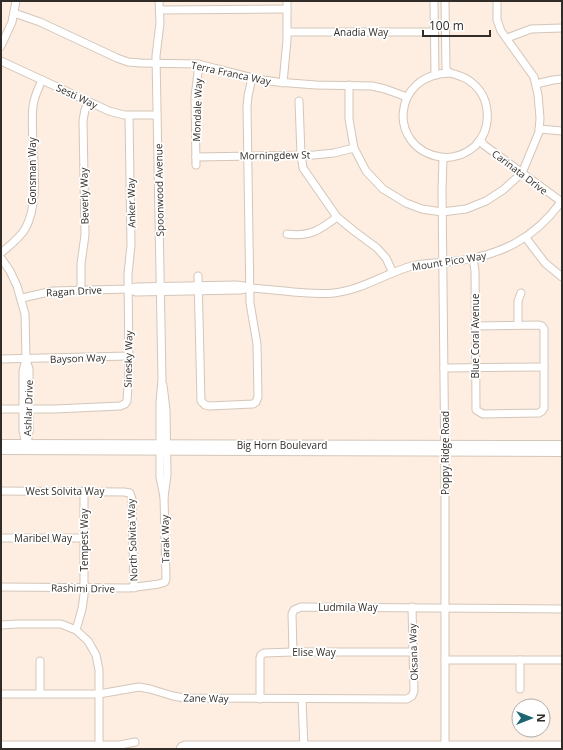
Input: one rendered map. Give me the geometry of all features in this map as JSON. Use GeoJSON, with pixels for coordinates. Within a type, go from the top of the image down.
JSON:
{"type":"FeatureCollection","features":[{"type":"Feature","properties":{"kind":"main road","name":"Big Horn Boulevard"},"geometry":{"type":"LineString","coordinates":[[1,444],[163,447],[445,448],[562,445]]}},
{"type":"Feature","properties":{"kind":"main road","name":"Big Horn Boulevard"},"geometry":{"type":"LineString","coordinates":[[1,450],[163,447]]}},
{"type":"Feature","properties":{"kind":"main road","name":"Big Horn Boulevard"},"geometry":{"type":"LineString","coordinates":[[445,448],[562,452]]}},
{"type":"Feature","properties":{"kind":"street"},"geometry":{"type":"LineString","coordinates":[[1,46],[10,28],[16,1]]}},
{"type":"Feature","properties":{"kind":"street","name":"Spoonwood Avenue"},"geometry":{"type":"LineString","coordinates":[[159,1],[160,10],[156,63],[162,379],[160,403],[163,447]]}},
{"type":"Feature","properties":{"kind":"street"},"geometry":{"type":"LineString","coordinates":[[283,83],[287,32],[287,1]]}},
{"type":"Feature","properties":{"kind":"street"},"geometry":{"type":"LineString","coordinates":[[434,1],[435,75]]}},
{"type":"Feature","properties":{"kind":"street"},"geometry":{"type":"LineString","coordinates":[[445,1],[447,70],[464,77],[477,88],[487,107],[487,120],[486,128],[480,140],[472,148],[451,158],[443,158],[432,156],[422,151],[413,143],[407,134],[403,111],[407,97],[411,90],[419,82],[429,76],[452,73]]}},
{"type":"Feature","properties":{"kind":"street"},"geometry":{"type":"LineString","coordinates":[[349,85],[349,119],[354,148],[366,171],[383,189],[406,203],[422,209],[442,212],[466,209],[486,201],[503,190],[522,173],[539,129],[538,95],[534,77],[501,31],[497,20],[497,1]]}},
{"type":"Feature","properties":{"kind":"street"},"geometry":{"type":"LineString","coordinates":[[160,10],[287,9]]}},
{"type":"Feature","properties":{"kind":"street","name":"Terra Franca Way"},"geometry":{"type":"LineString","coordinates":[[14,13],[40,22],[123,60],[141,63],[199,64],[252,78],[283,83],[378,87],[407,97]]}},
{"type":"Feature","properties":{"kind":"street"},"geometry":{"type":"LineString","coordinates":[[507,38],[531,29],[562,28]]}},
{"type":"Feature","properties":{"kind":"street","name":"Anadia Way"},"geometry":{"type":"LineString","coordinates":[[287,32],[434,32]]}},
{"type":"Feature","properties":{"kind":"street","name":"Sesti Way"},"geometry":{"type":"LineString","coordinates":[[1,61],[114,113],[129,116],[157,115]]}},
{"type":"Feature","properties":{"kind":"street","name":"Mondale Way"},"geometry":{"type":"LineString","coordinates":[[196,161],[195,97],[199,64]]}},
{"type":"Feature","properties":{"kind":"street"},"geometry":{"type":"LineString","coordinates":[[198,276],[201,401],[205,405],[209,406],[249,405],[255,403],[258,397],[257,344],[251,312],[250,288],[247,103],[252,78]]}},
{"type":"Feature","properties":{"kind":"street"},"geometry":{"type":"LineString","coordinates":[[536,84],[562,79]]}},
{"type":"Feature","properties":{"kind":"street","name":"Gonsman Way"},"geometry":{"type":"LineString","coordinates":[[1,253],[21,235],[31,214],[34,198],[33,110],[35,96],[42,80]]}},
{"type":"Feature","properties":{"kind":"street"},"geometry":{"type":"LineString","coordinates":[[299,101],[301,155],[304,168],[337,217],[377,248],[386,258],[393,273]]}},
{"type":"Feature","properties":{"kind":"street","name":"Beverly Way"},"geometry":{"type":"LineString","coordinates":[[81,290],[81,264],[85,229],[83,120],[88,102]]}},
{"type":"Feature","properties":{"kind":"street","name":"Anker Way"},"geometry":{"type":"LineString","coordinates":[[128,289],[128,269],[132,245],[129,116]]}},
{"type":"Feature","properties":{"kind":"street"},"geometry":{"type":"LineString","coordinates":[[539,129],[562,131]]}},
{"type":"Feature","properties":{"kind":"street","name":"Carinata Drive"},"geometry":{"type":"LineString","coordinates":[[480,140],[484,145],[561,202]]}},
{"type":"Feature","properties":{"kind":"street","name":"Morningdew St"},"geometry":{"type":"LineString","coordinates":[[196,161],[248,156],[334,154],[354,148]]}},
{"type":"Feature","properties":{"kind":"street","name":"Poppy Ridge Road"},"geometry":{"type":"LineString","coordinates":[[443,158],[445,747]]}},
{"type":"Feature","properties":{"kind":"street","name":"Mount Pico Way"},"geometry":{"type":"LineString","coordinates":[[160,289],[198,288],[240,290],[250,288],[334,293],[352,289],[416,265],[443,263],[491,255],[526,238],[552,215],[561,202]]}},
{"type":"Feature","properties":{"kind":"street"},"geometry":{"type":"LineString","coordinates":[[287,234],[305,234],[321,229],[337,217]]}},
{"type":"Feature","properties":{"kind":"street"},"geometry":{"type":"LineString","coordinates":[[526,238],[545,263],[562,277]]}},
{"type":"Feature","properties":{"kind":"street","name":"Ashlar Drive"},"geometry":{"type":"LineString","coordinates":[[1,258],[14,279],[22,298],[26,321],[26,359],[29,369],[26,409],[29,435],[26,444]]}},
{"type":"Feature","properties":{"kind":"street","name":"Blue Coral Avenue"},"geometry":{"type":"LineString","coordinates":[[473,258],[475,271],[476,410],[483,414],[539,414],[544,408],[544,367]]}},
{"type":"Feature","properties":{"kind":"street","name":"Ragan Drive"},"geometry":{"type":"LineString","coordinates":[[22,298],[47,292],[128,289],[134,287],[160,289]]}},
{"type":"Feature","properties":{"kind":"street","name":"Sinesky Way"},"geometry":{"type":"LineString","coordinates":[[26,409],[124,405],[127,399],[129,356],[128,289]]}},
{"type":"Feature","properties":{"kind":"street"},"geometry":{"type":"LineString","coordinates":[[518,325],[518,301],[521,293]]}},
{"type":"Feature","properties":{"kind":"street"},"geometry":{"type":"LineString","coordinates":[[444,368],[544,367],[544,329],[542,326],[475,326]]}},
{"type":"Feature","properties":{"kind":"street","name":"Bayson Way"},"geometry":{"type":"LineString","coordinates":[[1,359],[129,356]]}},
{"type":"Feature","properties":{"kind":"street"},"geometry":{"type":"LineString","coordinates":[[1,409],[26,409]]}},
{"type":"Feature","properties":{"kind":"street","name":"Tarak Way"},"geometry":{"type":"LineString","coordinates":[[163,447],[160,477],[164,497],[165,582]]}},
{"type":"Feature","properties":{"kind":"street","name":"West Solvita Way"},"geometry":{"type":"LineString","coordinates":[[1,491],[84,491],[130,493]]}},
{"type":"Feature","properties":{"kind":"street","name":"Tempest Way"},"geometry":{"type":"LineString","coordinates":[[76,630],[82,609],[84,588],[84,491]]}},
{"type":"Feature","properties":{"kind":"street","name":"North Solvita Way"},"geometry":{"type":"LineString","coordinates":[[130,493],[132,499],[134,588]]}},
{"type":"Feature","properties":{"kind":"street","name":"Maribel Way"},"geometry":{"type":"LineString","coordinates":[[1,538],[84,538]]}},
{"type":"Feature","properties":{"kind":"street","name":"Rashimi Drive"},"geometry":{"type":"LineString","coordinates":[[1,587],[134,588],[165,582]]}},
{"type":"Feature","properties":{"kind":"street","name":"Ludmila Way"},"geometry":{"type":"LineString","coordinates":[[293,652],[292,616],[294,610],[298,607],[562,609]]}},
{"type":"Feature","properties":{"kind":"street","name":"Oksana Way"},"geometry":{"type":"LineString","coordinates":[[412,607],[414,691],[412,696]]}},
{"type":"Feature","properties":{"kind":"street"},"geometry":{"type":"LineString","coordinates":[[1,625],[55,624],[66,626],[76,630],[88,641],[96,655],[99,670],[99,747]]}},
{"type":"Feature","properties":{"kind":"street","name":"Elise Way"},"geometry":{"type":"LineString","coordinates":[[260,699],[260,658],[266,653],[412,652]]}},
{"type":"Feature","properties":{"kind":"street"},"geometry":{"type":"LineString","coordinates":[[445,660],[562,660]]}},
{"type":"Feature","properties":{"kind":"street"},"geometry":{"type":"LineString","coordinates":[[520,660],[520,690]]}},
{"type":"Feature","properties":{"kind":"street"},"geometry":{"type":"LineString","coordinates":[[40,661],[40,694]]}},
{"type":"Feature","properties":{"kind":"street","name":"Zane Way"},"geometry":{"type":"LineString","coordinates":[[1,694],[99,694],[139,688],[150,689],[184,698],[405,700],[412,696]]}},
{"type":"Feature","properties":{"kind":"street"},"geometry":{"type":"LineString","coordinates":[[302,699],[304,747]]}},
{"type":"Feature","properties":{"kind":"street"},"geometry":{"type":"LineString","coordinates":[[1,745],[99,747],[135,742]]}},
{"type":"Feature","properties":{"kind":"street"},"geometry":{"type":"LineString","coordinates":[[180,749],[185,745],[445,747],[562,745]]}}]}
